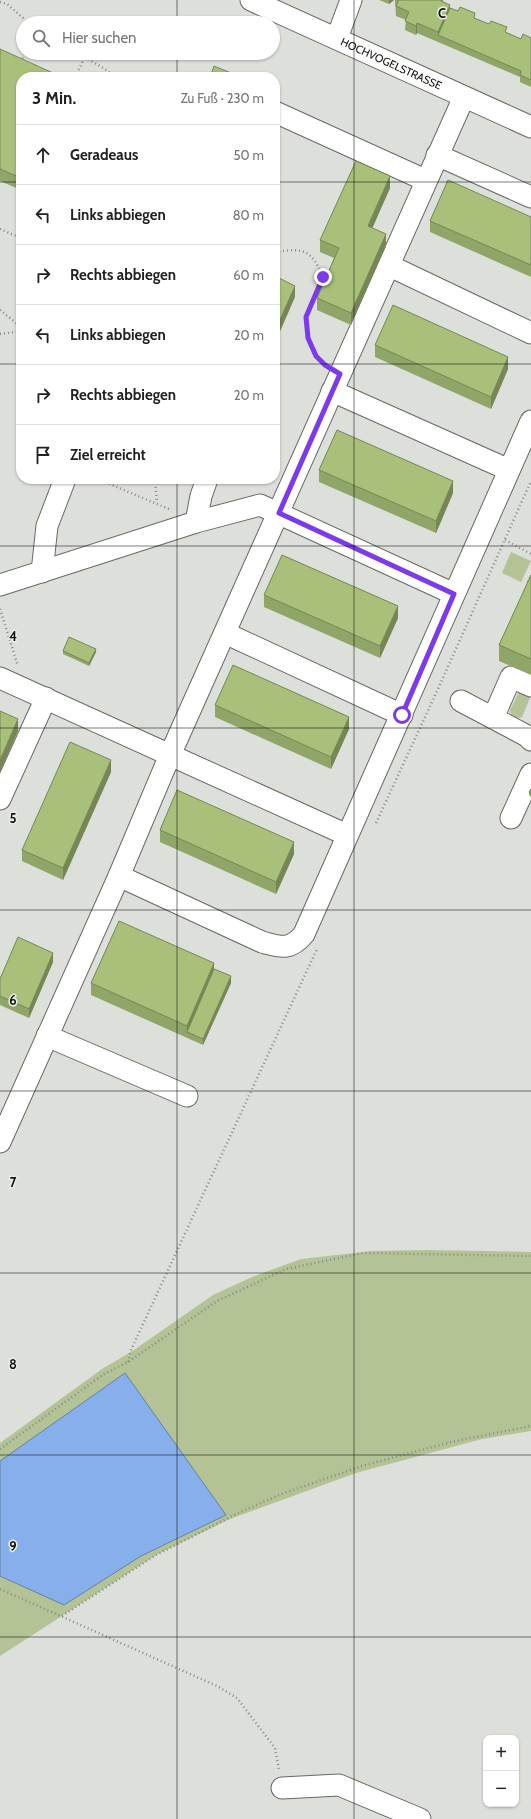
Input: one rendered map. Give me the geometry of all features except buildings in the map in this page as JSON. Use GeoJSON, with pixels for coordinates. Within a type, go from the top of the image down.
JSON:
{"type":"FeatureCollection","features":[{"type":"Feature","properties":{"kind":"street","name":"HOCHVOGELSTRASSE"},"geometry":{"type":"LineString","coordinates":[[251,0],[531,127]]}},
{"type":"Feature","properties":{"kind":"street"},"geometry":{"type":"LineString","coordinates":[[337,38],[351,0]]}},
{"type":"Feature","properties":{"kind":"street"},"geometry":{"type":"LineString","coordinates":[[0,1142],[119,876],[170,755],[279,513],[425,180],[464,97]]}},
{"type":"Feature","properties":{"kind":"street"},"geometry":{"type":"LineString","coordinates":[[280,114],[425,180]]}},
{"type":"Feature","properties":{"kind":"street"},"geometry":{"type":"LineString","coordinates":[[437,155],[531,197]]}},
{"type":"Feature","properties":{"kind":"street"},"geometry":{"type":"LineString","coordinates":[[388,264],[531,333]]}},
{"type":"Feature","properties":{"kind":"street"},"geometry":{"type":"LineString","coordinates":[[336,382],[509,470]]}},
{"type":"Feature","properties":{"kind":"street"},"geometry":{"type":"LineString","coordinates":[[119,876],[262,942],[284,947],[297,943],[304,934],[531,421]]}},
{"type":"Feature","properties":{"kind":"street"},"geometry":{"type":"LineString","coordinates":[[42,572],[47,526],[64,484]]}},
{"type":"Feature","properties":{"kind":"street"},"geometry":{"type":"LineString","coordinates":[[196,522],[201,496],[205,484]]}},
{"type":"Feature","properties":{"kind":"street"},"geometry":{"type":"LineString","coordinates":[[0,585],[196,522],[260,505],[454,594]]}},
{"type":"Feature","properties":{"kind":"street"},"geometry":{"type":"LineString","coordinates":[[225,634],[402,715]]}},
{"type":"Feature","properties":{"kind":"street"},"geometry":{"type":"LineString","coordinates":[[493,718],[512,677],[531,686]]}},
{"type":"Feature","properties":{"kind":"street"},"geometry":{"type":"LineString","coordinates":[[0,678],[347,835]]}},
{"type":"Feature","properties":{"kind":"street"},"geometry":{"type":"LineString","coordinates":[[453,697],[493,718],[530,734]]}},
{"type":"Feature","properties":{"kind":"street"},"geometry":{"type":"LineString","coordinates":[[0,799],[46,698]]}},
{"type":"Feature","properties":{"kind":"street"},"geometry":{"type":"LineString","coordinates":[[510,818],[531,774]]}},
{"type":"Feature","properties":{"kind":"street"},"geometry":{"type":"LineString","coordinates":[[47,1036],[187,1096]]}},
{"type":"Feature","properties":{"kind":"street"},"geometry":{"type":"LineString","coordinates":[[282,1788],[339,1785],[420,1819]]}},
{"type":"Feature","properties":{"kind":"path"},"geometry":{"type":"LineString","coordinates":[[0,2],[7,4],[21,16]]}},
{"type":"Feature","properties":{"kind":"path"},"geometry":{"type":"LineString","coordinates":[[18,68],[22,60]]}},
{"type":"Feature","properties":{"kind":"path"},"geometry":{"type":"LineString","coordinates":[[78,72],[84,60]]}},
{"type":"Feature","properties":{"kind":"path"},"geometry":{"type":"LineString","coordinates":[[90,60],[109,72]]}},
{"type":"Feature","properties":{"kind":"path"},"geometry":{"type":"LineString","coordinates":[[0,230],[16,236]]}},
{"type":"Feature","properties":{"kind":"path"},"geometry":{"type":"LineString","coordinates":[[280,252],[295,250],[309,254],[317,263],[323,277],[306,317],[308,338],[316,356],[325,365],[336,382]]}},
{"type":"Feature","properties":{"kind":"path"},"geometry":{"type":"LineString","coordinates":[[0,310],[16,323]]}},
{"type":"Feature","properties":{"kind":"path"},"geometry":{"type":"LineString","coordinates":[[0,334],[16,332]]}},
{"type":"Feature","properties":{"kind":"path"},"geometry":{"type":"LineString","coordinates":[[110,484],[157,503],[196,522]]}},
{"type":"Feature","properties":{"kind":"path"},"geometry":{"type":"LineString","coordinates":[[155,484],[157,503]]}},
{"type":"Feature","properties":{"kind":"path"},"geometry":{"type":"LineString","coordinates":[[505,540],[531,554]]}},
{"type":"Feature","properties":{"kind":"path"},"geometry":{"type":"LineString","coordinates":[[525,589],[531,575]]}},
{"type":"Feature","properties":{"kind":"path"},"geometry":{"type":"LineString","coordinates":[[0,609],[20,673],[19,686]]}},
{"type":"Feature","properties":{"kind":"path"},"geometry":{"type":"LineString","coordinates":[[438,689],[453,697]]}},
{"type":"Feature","properties":{"kind":"path"},"geometry":{"type":"LineString","coordinates":[[0,1449],[104,1374],[128,1362],[217,1301],[286,1269],[363,1253],[531,1256]]}},
{"type":"Feature","properties":{"kind":"path"},"geometry":{"type":"LineString","coordinates":[[62,1616],[156,1555],[236,1514],[279,1495],[362,1466],[451,1442],[531,1426]]}},
{"type":"Feature","properties":{"kind":"path"},"geometry":{"type":"LineString","coordinates":[[0,1589],[217,1686],[236,1698],[274,1748],[282,1788]]}},
{"type":"Feature","properties":{"kind":"green space"},"geometry":{"type":"Polygon","coordinates":[[[511,552],[531,561],[521,582],[502,573],[511,552]]]}},
{"type":"Feature","properties":{"kind":"green space"},"geometry":{"type":"Polygon","coordinates":[[[519,692],[530,695],[530,698],[522,717],[516,719],[511,716],[510,710],[519,692]]]}},
{"type":"Feature","properties":{"kind":"green space"},"geometry":{"type":"Polygon","coordinates":[[[427,1250],[531,1252],[531,1431],[482,1439],[356,1473],[230,1519],[156,1555],[0,1656],[0,1443],[102,1369],[134,1350],[213,1295],[252,1277],[301,1259],[372,1251],[427,1250]]]}},
{"type":"Feature","properties":{"kind":"water"},"geometry":{"type":"Polygon","coordinates":[[[125,1373],[226,1515],[141,1556],[64,1605],[0,1576],[0,1461],[125,1373]]]}},
{"type":"Feature","properties":{"kind":"route"},"geometry":{"type":"LineString","coordinates":[[323,277],[306,317],[308,338],[316,356],[325,365],[340,374],[279,513],[454,594],[402,715]]}}]}
